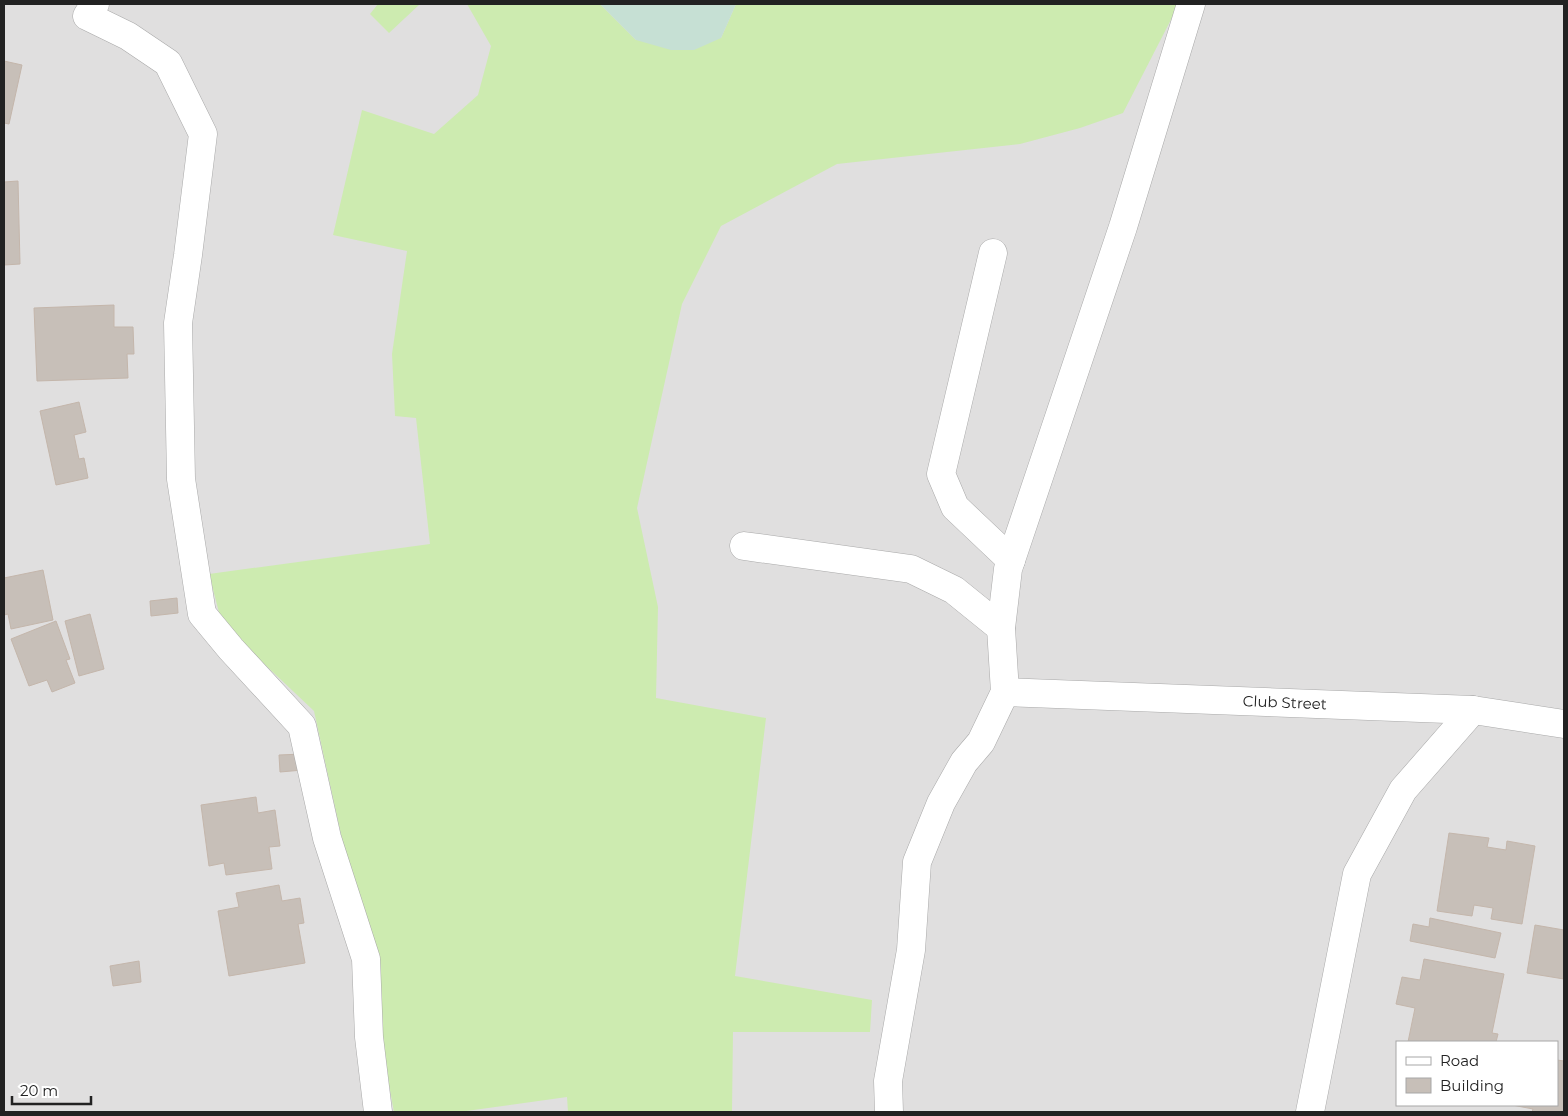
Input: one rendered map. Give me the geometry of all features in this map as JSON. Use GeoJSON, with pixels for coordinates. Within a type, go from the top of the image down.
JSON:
{"type":"FeatureCollection","features":[{"type":"Feature","properties":{"kind":"street"},"geometry":{"type":"LineString","coordinates":[[94,4],[87,16],[128,36],[168,63],[203,134],[178,323],[181,479],[202,614],[231,649],[302,726],[328,838],[366,959],[369,1037],[378,1112]]}},
{"type":"Feature","properties":{"kind":"street"},"geometry":{"type":"LineString","coordinates":[[889,1112],[888,1082],[911,950],[917,862],[941,804],[964,762],[981,742],[1005,692],[1000,628],[1008,569],[1123,227],[1191,4]]}},
{"type":"Feature","properties":{"kind":"street"},"geometry":{"type":"LineString","coordinates":[[993,253],[941,474],[955,507],[1011,560]]}},
{"type":"Feature","properties":{"kind":"street"},"geometry":{"type":"LineString","coordinates":[[744,546],[911,569],[954,590],[1000,628]]}},
{"type":"Feature","properties":{"kind":"street","name":"Club Street"},"geometry":{"type":"LineString","coordinates":[[1005,692],[1472,710],[1564,724]]}},
{"type":"Feature","properties":{"kind":"street"},"geometry":{"type":"LineString","coordinates":[[1310,1112],[1357,874],[1402,790],[1472,710]]}},
{"type":"Feature","properties":{"kind":"shaded area"},"geometry":{"type":"Polygon","coordinates":[[[4,4],[1564,4],[1564,1112],[4,1112],[4,4]]]}},
{"type":"Feature","properties":{"kind":"green space"},"geometry":{"type":"Polygon","coordinates":[[[378,4],[420,4],[389,33],[370,14],[378,4]]]}},
{"type":"Feature","properties":{"kind":"green space"},"geometry":{"type":"Polygon","coordinates":[[[467,4],[600,4],[636,40],[721,38],[736,4],[1179,4],[1123,113],[1080,128],[1020,144],[837,164],[721,226],[682,304],[637,508],[658,607],[656,698],[766,718],[735,976],[872,1000],[870,1032],[733,1032],[732,1112],[568,1112],[567,1097],[459,1112],[394,1112],[350,876],[314,711],[222,624],[209,574],[430,544],[416,418],[395,416],[392,354],[407,251],[333,235],[362,110],[434,134],[478,95],[491,46],[467,4]]]}},
{"type":"Feature","properties":{"kind":"green space"},"geometry":{"type":"Polygon","coordinates":[[[600,4],[736,4],[721,38],[694,50],[671,50],[636,40],[600,4]]]}},
{"type":"Feature","properties":{"kind":"building"},"geometry":{"type":"Polygon","coordinates":[[[4,61],[22,65],[9,124],[4,123],[4,61]]]}},
{"type":"Feature","properties":{"kind":"building"},"geometry":{"type":"Polygon","coordinates":[[[18,181],[20,264],[4,265],[4,182],[18,181]]]}},
{"type":"Feature","properties":{"kind":"building"},"geometry":{"type":"Polygon","coordinates":[[[114,305],[114,327],[133,327],[134,354],[127,354],[128,378],[37,381],[34,308],[114,305]]]}},
{"type":"Feature","properties":{"kind":"building"},"geometry":{"type":"Polygon","coordinates":[[[79,402],[86,432],[74,435],[79,459],[84,458],[88,478],[56,485],[40,411],[79,402]]]}},
{"type":"Feature","properties":{"kind":"building"},"geometry":{"type":"Polygon","coordinates":[[[43,570],[53,620],[11,629],[8,614],[4,615],[4,578],[43,570]]]}},
{"type":"Feature","properties":{"kind":"building"},"geometry":{"type":"Polygon","coordinates":[[[177,598],[178,613],[151,616],[150,601],[177,598]]]}},
{"type":"Feature","properties":{"kind":"building"},"geometry":{"type":"Polygon","coordinates":[[[90,614],[104,669],[79,676],[65,621],[90,614]]]}},
{"type":"Feature","properties":{"kind":"building"},"geometry":{"type":"Polygon","coordinates":[[[56,621],[70,659],[66,660],[75,683],[52,692],[47,680],[29,686],[11,639],[56,621]]]}},
{"type":"Feature","properties":{"kind":"building"},"geometry":{"type":"Polygon","coordinates":[[[302,754],[303,770],[280,772],[279,755],[302,754]]]}},
{"type":"Feature","properties":{"kind":"building"},"geometry":{"type":"Polygon","coordinates":[[[256,797],[258,813],[275,810],[280,846],[269,847],[272,869],[226,875],[224,863],[209,866],[201,805],[256,797]]]}},
{"type":"Feature","properties":{"kind":"building"},"geometry":{"type":"Polygon","coordinates":[[[1449,833],[1489,838],[1487,847],[1506,850],[1507,841],[1535,846],[1522,924],[1491,919],[1493,908],[1474,905],[1472,916],[1437,911],[1449,833]]]}},
{"type":"Feature","properties":{"kind":"building"},"geometry":{"type":"Polygon","coordinates":[[[279,885],[282,901],[300,898],[304,923],[298,924],[305,963],[229,976],[218,911],[239,907],[236,893],[279,885]]]}},
{"type":"Feature","properties":{"kind":"building"},"geometry":{"type":"Polygon","coordinates":[[[1430,918],[1501,933],[1495,958],[1410,941],[1413,924],[1429,927],[1430,918]]]}},
{"type":"Feature","properties":{"kind":"building"},"geometry":{"type":"Polygon","coordinates":[[[1535,925],[1564,930],[1564,979],[1527,973],[1535,925]]]}},
{"type":"Feature","properties":{"kind":"building"},"geometry":{"type":"Polygon","coordinates":[[[1424,959],[1504,974],[1492,1033],[1498,1034],[1496,1041],[1408,1041],[1415,1008],[1396,1004],[1402,977],[1420,980],[1424,959]]]}},
{"type":"Feature","properties":{"kind":"building"},"geometry":{"type":"Polygon","coordinates":[[[139,961],[141,982],[113,986],[110,966],[139,961]]]}},
{"type":"Feature","properties":{"kind":"building"},"geometry":{"type":"Polygon","coordinates":[[[1558,1060],[1564,1061],[1564,1112],[1532,1112],[1533,1109],[1517,1106],[1558,1106],[1558,1060]]]}}]}
